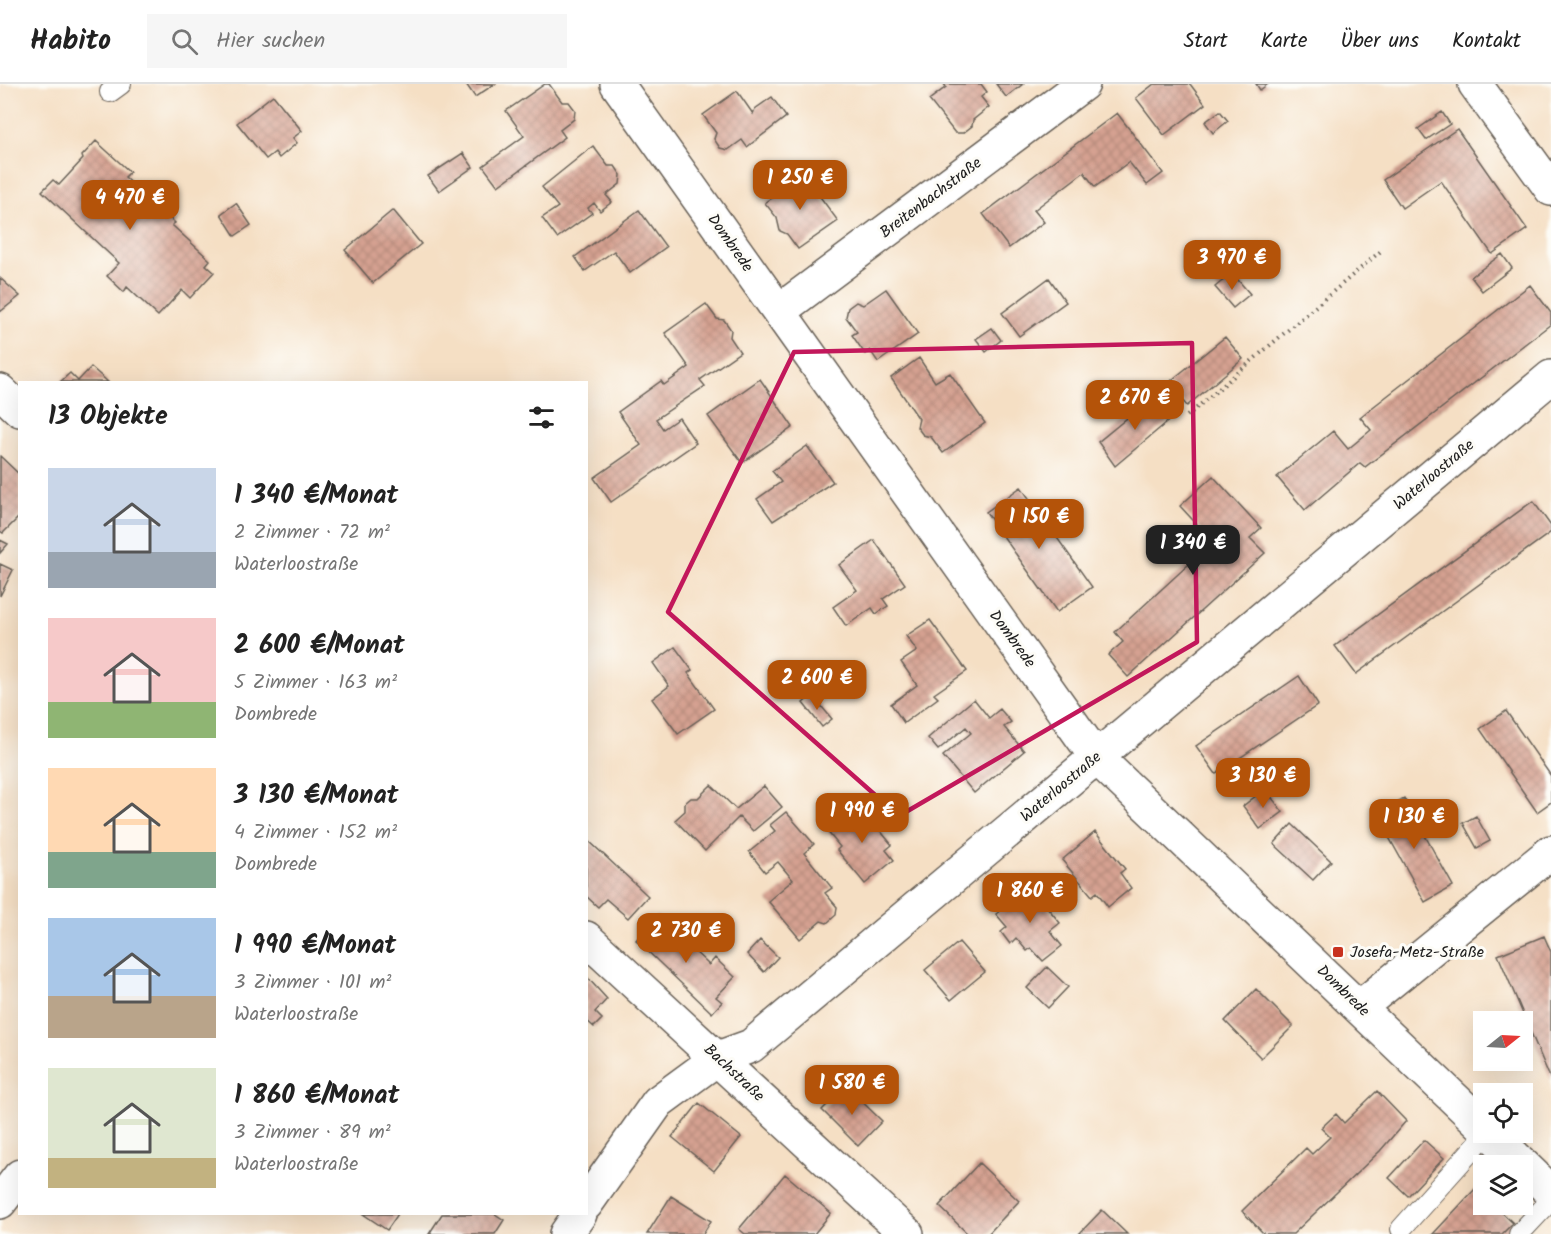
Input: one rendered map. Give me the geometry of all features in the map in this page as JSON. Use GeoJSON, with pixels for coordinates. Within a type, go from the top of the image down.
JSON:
{"type":"FeatureCollection","features":[{"type":"Feature","properties":{"kind":"street","name":"Dombrede"},"geometry":{"type":"LineString","coordinates":[[617,84],[1096,757],[1473,1116]]}},
{"type":"Feature","properties":{"kind":"street","name":"Breitenbachstraße"},"geometry":{"type":"LineString","coordinates":[[779,311],[1083,84]]}},
{"type":"Feature","properties":{"kind":"street"},"geometry":{"type":"LineString","coordinates":[[1475,84],[1551,189]]}},
{"type":"Feature","properties":{"kind":"street","name":"Waterloostraße"},"geometry":{"type":"LineString","coordinates":[[588,1201],[658,1102],[718,1058],[751,1046],[1551,377]]}},
{"type":"Feature","properties":{"kind":"street"},"geometry":{"type":"LineString","coordinates":[[0,391],[18,408]]}},
{"type":"Feature","properties":{"kind":"street"},"geometry":{"type":"LineString","coordinates":[[1360,1007],[1551,852]]}},
{"type":"Feature","properties":{"kind":"street","name":"Bachstraße"},"geometry":{"type":"LineString","coordinates":[[588,940],[907,1234]]}},
{"type":"Feature","properties":{"kind":"street"},"geometry":{"type":"LineString","coordinates":[[1500,1143],[1551,1192]]}},
{"type":"Feature","properties":{"kind":"street"},"geometry":{"type":"LineString","coordinates":[[0,1202],[18,1179]]}},
{"type":"Feature","properties":{"kind":"street"},"geometry":{"type":"LineString","coordinates":[[566,1234],[579,1215]]}},
{"type":"Feature","properties":{"kind":"lane"},"geometry":{"type":"LineString","coordinates":[[1401,1229],[1479,1143]]}},
{"type":"Feature","properties":{"kind":"lane"},"geometry":{"type":"LineString","coordinates":[[1518,1234],[1551,1200]]}},
{"type":"Feature","properties":{"kind":"path"},"geometry":{"type":"LineString","coordinates":[[1187,416],[1382,250]]}},
{"type":"Feature","properties":{"kind":"highlighted area"},"geometry":{"type":"Polygon","coordinates":[[[1192,343],[1197,642],[899,816],[668,612],[794,352],[1192,343]]]}},
{"type":"Feature","properties":{"kind":"building"},"geometry":{"type":"Polygon","coordinates":[[[466,84],[495,84],[475,97],[466,84]]]}},
{"type":"Feature","properties":{"kind":"building"},"geometry":{"type":"Polygon","coordinates":[[[545,84],[549,84],[562,102],[569,102],[575,110],[574,119],[560,130],[565,137],[498,186],[483,166],[524,136],[506,111],[545,84]]]}},
{"type":"Feature","properties":{"kind":"building"},"geometry":{"type":"Polygon","coordinates":[[[944,84],[981,84],[987,92],[981,97],[989,107],[973,120],[972,126],[963,133],[955,133],[929,100],[946,87],[944,84]]]}},
{"type":"Feature","properties":{"kind":"building"},"geometry":{"type":"Polygon","coordinates":[[[996,84],[1023,84],[1006,97],[996,84]]]}},
{"type":"Feature","properties":{"kind":"building"},"geometry":{"type":"Polygon","coordinates":[[[1154,84],[1190,84],[1205,104],[1164,135],[1136,98],[1154,84]]]}},
{"type":"Feature","properties":{"kind":"building"},"geometry":{"type":"Polygon","coordinates":[[[1256,84],[1268,84],[1260,90],[1256,84]]]}},
{"type":"Feature","properties":{"kind":"building"},"geometry":{"type":"Polygon","coordinates":[[[737,91],[753,114],[755,109],[772,97],[786,117],[747,147],[742,140],[728,150],[720,148],[714,139],[716,133],[703,115],[737,91]]]}},
{"type":"Feature","properties":{"kind":"building"},"geometry":{"type":"Polygon","coordinates":[[[273,95],[302,131],[293,138],[297,143],[279,158],[275,152],[266,159],[237,123],[273,95]]]}},
{"type":"Feature","properties":{"kind":"building"},"geometry":{"type":"Polygon","coordinates":[[[1220,111],[1228,121],[1213,133],[1205,122],[1220,111]]]}},
{"type":"Feature","properties":{"kind":"building"},"geometry":{"type":"Polygon","coordinates":[[[1442,112],[1450,124],[1426,140],[1418,129],[1442,112]]]}},
{"type":"Feature","properties":{"kind":"building"},"geometry":{"type":"Polygon","coordinates":[[[1117,113],[1163,173],[1147,185],[1129,162],[1095,187],[1084,172],[1034,210],[1044,222],[1009,248],[983,214],[1117,113]]]}},
{"type":"Feature","properties":{"kind":"building"},"geometry":{"type":"Polygon","coordinates":[[[1457,129],[1527,229],[1492,254],[1441,181],[1402,208],[1383,180],[1457,129]]]}},
{"type":"Feature","properties":{"kind":"building"},"geometry":{"type":"Polygon","coordinates":[[[96,141],[130,172],[125,177],[175,223],[172,225],[210,260],[206,265],[214,272],[190,298],[182,290],[158,316],[127,287],[124,292],[107,276],[119,263],[42,191],[53,180],[59,185],[96,141]]]}},
{"type":"Feature","properties":{"kind":"building"},"geometry":{"type":"Polygon","coordinates":[[[593,146],[608,166],[615,166],[621,175],[620,184],[606,195],[612,202],[600,211],[594,203],[588,208],[592,213],[557,238],[542,218],[558,207],[542,187],[593,146]]]}},
{"type":"Feature","properties":{"kind":"building"},"geometry":{"type":"Polygon","coordinates":[[[463,153],[473,167],[439,191],[428,176],[463,153]]]}},
{"type":"Feature","properties":{"kind":"building"},"geometry":{"type":"Polygon","coordinates":[[[788,173],[795,182],[804,175],[838,221],[798,249],[787,234],[780,231],[777,218],[765,203],[782,191],[776,182],[788,173]]]}},
{"type":"Feature","properties":{"kind":"building"},"geometry":{"type":"Polygon","coordinates":[[[236,203],[251,225],[235,236],[221,214],[236,203]]]}},
{"type":"Feature","properties":{"kind":"building"},"geometry":{"type":"Polygon","coordinates":[[[393,210],[421,244],[373,283],[345,250],[393,210]]]}},
{"type":"Feature","properties":{"kind":"building"},"geometry":{"type":"Polygon","coordinates":[[[639,210],[666,247],[630,273],[614,251],[585,271],[575,257],[639,210]]]}},
{"type":"Feature","properties":{"kind":"building"},"geometry":{"type":"Polygon","coordinates":[[[1502,254],[1512,268],[1482,291],[1471,277],[1502,254]]]}},
{"type":"Feature","properties":{"kind":"building"},"geometry":{"type":"Polygon","coordinates":[[[1232,273],[1250,294],[1233,308],[1215,287],[1232,273]]]}},
{"type":"Feature","properties":{"kind":"building"},"geometry":{"type":"Polygon","coordinates":[[[0,278],[20,296],[0,312],[0,278]]]}},
{"type":"Feature","properties":{"kind":"building"},"geometry":{"type":"Polygon","coordinates":[[[1049,278],[1066,302],[1019,336],[1002,313],[1049,278]]]}},
{"type":"Feature","properties":{"kind":"building"},"geometry":{"type":"Polygon","coordinates":[[[1530,285],[1551,313],[1551,324],[1365,467],[1360,463],[1305,510],[1277,477],[1333,431],[1348,449],[1371,430],[1360,417],[1530,285]]]}},
{"type":"Feature","properties":{"kind":"building"},"geometry":{"type":"Polygon","coordinates":[[[886,289],[918,334],[878,362],[870,350],[865,354],[852,335],[857,332],[846,317],[848,308],[856,302],[863,305],[886,289]]]}},
{"type":"Feature","properties":{"kind":"building"},"geometry":{"type":"Polygon","coordinates":[[[706,304],[717,319],[724,320],[731,330],[730,337],[740,352],[700,380],[705,386],[656,419],[663,429],[679,418],[696,443],[611,502],[594,478],[641,445],[618,412],[661,381],[664,385],[689,367],[665,333],[706,304]]]}},
{"type":"Feature","properties":{"kind":"building"},"geometry":{"type":"Polygon","coordinates":[[[992,328],[1001,340],[986,352],[976,339],[992,328]]]}},
{"type":"Feature","properties":{"kind":"building"},"geometry":{"type":"Polygon","coordinates":[[[1225,337],[1243,359],[1187,406],[1168,383],[1225,337]]]}},
{"type":"Feature","properties":{"kind":"building"},"geometry":{"type":"Polygon","coordinates":[[[919,358],[935,382],[950,373],[985,423],[943,453],[931,437],[923,435],[917,427],[919,419],[891,378],[919,358]]]}},
{"type":"Feature","properties":{"kind":"building"},"geometry":{"type":"Polygon","coordinates":[[[91,367],[107,381],[78,381],[91,367]]]}},
{"type":"Feature","properties":{"kind":"building"},"geometry":{"type":"Polygon","coordinates":[[[70,373],[78,381],[61,381],[70,373]]]}},
{"type":"Feature","properties":{"kind":"building"},"geometry":{"type":"Polygon","coordinates":[[[760,379],[793,427],[742,463],[708,416],[760,379]]]}},
{"type":"Feature","properties":{"kind":"building"},"geometry":{"type":"Polygon","coordinates":[[[1154,396],[1172,418],[1115,466],[1098,442],[1154,396]]]}},
{"type":"Feature","properties":{"kind":"building"},"geometry":{"type":"Polygon","coordinates":[[[807,446],[833,482],[773,521],[757,499],[781,482],[772,471],[807,446]]]}},
{"type":"Feature","properties":{"kind":"building"},"geometry":{"type":"Polygon","coordinates":[[[0,456],[18,473],[18,518],[3,533],[0,531],[0,456]]]}},
{"type":"Feature","properties":{"kind":"building"},"geometry":{"type":"Polygon","coordinates":[[[1213,476],[1261,528],[1250,538],[1265,553],[1128,677],[1108,655],[1123,642],[1115,632],[1213,542],[1180,506],[1213,476]]]}},
{"type":"Feature","properties":{"kind":"building"},"geometry":{"type":"Polygon","coordinates":[[[1021,487],[1092,587],[1057,612],[986,512],[1021,487]]]}},
{"type":"Feature","properties":{"kind":"building"},"geometry":{"type":"Polygon","coordinates":[[[1533,501],[1551,526],[1551,532],[1356,674],[1335,646],[1533,501]]]}},
{"type":"Feature","properties":{"kind":"building"},"geometry":{"type":"Polygon","coordinates":[[[0,540],[8,544],[0,553],[0,540]]]}},
{"type":"Feature","properties":{"kind":"building"},"geometry":{"type":"Polygon","coordinates":[[[874,540],[905,584],[883,599],[888,606],[876,614],[872,608],[846,626],[833,607],[857,590],[839,565],[874,540]]]}},
{"type":"Feature","properties":{"kind":"building"},"geometry":{"type":"Polygon","coordinates":[[[0,564],[13,570],[0,596],[0,564]]]}},
{"type":"Feature","properties":{"kind":"building"},"geometry":{"type":"Polygon","coordinates":[[[930,620],[967,671],[934,694],[938,698],[904,723],[891,704],[917,685],[901,662],[917,651],[906,636],[930,620]]]}},
{"type":"Feature","properties":{"kind":"building"},"geometry":{"type":"Polygon","coordinates":[[[675,647],[692,670],[688,673],[714,709],[678,734],[652,699],[669,686],[653,663],[675,647]]]}},
{"type":"Feature","properties":{"kind":"building"},"geometry":{"type":"Polygon","coordinates":[[[1299,676],[1318,705],[1216,774],[1196,746],[1299,676]]]}},
{"type":"Feature","properties":{"kind":"building"},"geometry":{"type":"Polygon","coordinates":[[[812,695],[832,719],[822,727],[803,703],[812,695]]]}},
{"type":"Feature","properties":{"kind":"building"},"geometry":{"type":"Polygon","coordinates":[[[974,699],[989,718],[1000,709],[1011,722],[1004,727],[1024,751],[974,793],[943,756],[971,733],[966,727],[938,750],[928,738],[974,699]]]}},
{"type":"Feature","properties":{"kind":"building"},"geometry":{"type":"Polygon","coordinates":[[[1506,711],[1551,776],[1551,802],[1537,812],[1480,729],[1506,711]]]}},
{"type":"Feature","properties":{"kind":"building"},"geometry":{"type":"Polygon","coordinates":[[[711,785],[736,809],[764,786],[782,807],[753,831],[739,817],[705,851],[675,820],[685,811],[685,803],[691,798],[698,798],[711,785]]]}},
{"type":"Feature","properties":{"kind":"building"},"geometry":{"type":"Polygon","coordinates":[[[1265,789],[1283,812],[1260,829],[1243,806],[1265,789]]]}},
{"type":"Feature","properties":{"kind":"building"},"geometry":{"type":"Polygon","coordinates":[[[1404,798],[1453,886],[1425,902],[1376,814],[1404,798]]]}},
{"type":"Feature","properties":{"kind":"building"},"geometry":{"type":"Polygon","coordinates":[[[859,805],[892,845],[886,850],[894,860],[865,884],[837,850],[840,847],[827,831],[859,805]]]}},
{"type":"Feature","properties":{"kind":"building"},"geometry":{"type":"Polygon","coordinates":[[[786,812],[814,844],[804,853],[832,888],[825,893],[837,907],[836,915],[827,923],[821,921],[800,939],[768,901],[793,880],[778,862],[765,872],[749,852],[775,831],[770,825],[786,812]]]}},
{"type":"Feature","properties":{"kind":"building"},"geometry":{"type":"Polygon","coordinates":[[[1476,816],[1490,841],[1477,848],[1463,823],[1476,816]]]}},
{"type":"Feature","properties":{"kind":"building"},"geometry":{"type":"Polygon","coordinates":[[[1292,824],[1331,861],[1313,880],[1274,844],[1292,824]]]}},
{"type":"Feature","properties":{"kind":"building"},"geometry":{"type":"Polygon","coordinates":[[[1095,832],[1125,869],[1120,873],[1131,888],[1108,907],[1097,892],[1092,896],[1062,860],[1095,832]]]}},
{"type":"Feature","properties":{"kind":"building"},"geometry":{"type":"Polygon","coordinates":[[[588,842],[648,896],[628,918],[606,899],[598,907],[588,898],[588,842]]]}},
{"type":"Feature","properties":{"kind":"building"},"geometry":{"type":"Polygon","coordinates":[[[1030,886],[1060,923],[1050,931],[1062,946],[1043,961],[1031,948],[1027,951],[1016,938],[1010,944],[1001,932],[1007,927],[996,914],[1030,886]]]}},
{"type":"Feature","properties":{"kind":"building"},"geometry":{"type":"Polygon","coordinates":[[[657,916],[709,965],[715,958],[735,977],[716,997],[722,1002],[712,1013],[636,940],[657,916]]]}},
{"type":"Feature","properties":{"kind":"building"},"geometry":{"type":"Polygon","coordinates":[[[1544,936],[1551,952],[1551,1080],[1533,1038],[1533,1011],[1522,1011],[1498,955],[1544,936]]]}},
{"type":"Feature","properties":{"kind":"building"},"geometry":{"type":"Polygon","coordinates":[[[760,940],[778,957],[764,972],[747,954],[760,940]]]}},
{"type":"Feature","properties":{"kind":"building"},"geometry":{"type":"Polygon","coordinates":[[[959,942],[985,972],[951,1000],[925,970],[959,942]]]}},
{"type":"Feature","properties":{"kind":"building"},"geometry":{"type":"Polygon","coordinates":[[[1047,967],[1068,987],[1048,1008],[1027,988],[1047,967]]]}},
{"type":"Feature","properties":{"kind":"building"},"geometry":{"type":"Polygon","coordinates":[[[588,978],[607,999],[595,1012],[602,1019],[594,1027],[588,1022],[588,978]]]}},
{"type":"Feature","properties":{"kind":"building"},"geometry":{"type":"Polygon","coordinates":[[[1256,989],[1293,1026],[1261,1058],[1225,1021],[1256,989]]]}},
{"type":"Feature","properties":{"kind":"building"},"geometry":{"type":"Polygon","coordinates":[[[846,1086],[882,1121],[858,1146],[822,1110],[846,1086]]]}},
{"type":"Feature","properties":{"kind":"building"},"geometry":{"type":"Polygon","coordinates":[[[1377,1091],[1406,1121],[1380,1151],[1293,1234],[1264,1234],[1242,1211],[1306,1148],[1312,1154],[1330,1137],[1321,1128],[1336,1114],[1344,1123],[1377,1091]]]}},
{"type":"Feature","properties":{"kind":"building"},"geometry":{"type":"Polygon","coordinates":[[[699,1103],[741,1137],[714,1171],[672,1137],[699,1103]]]}},
{"type":"Feature","properties":{"kind":"building"},"geometry":{"type":"Polygon","coordinates":[[[1424,1140],[1444,1158],[1408,1196],[1389,1178],[1424,1140]]]}},
{"type":"Feature","properties":{"kind":"building"},"geometry":{"type":"Polygon","coordinates":[[[979,1163],[1019,1201],[988,1234],[968,1234],[939,1206],[979,1163]]]}},
{"type":"Feature","properties":{"kind":"building"},"geometry":{"type":"Polygon","coordinates":[[[785,1174],[831,1213],[814,1234],[745,1234],[739,1229],[785,1174]]]}},
{"type":"Feature","properties":{"kind":"building"},"geometry":{"type":"Polygon","coordinates":[[[1473,1191],[1473,1215],[1505,1215],[1513,1223],[1502,1234],[1433,1234],[1473,1191]]]}},
{"type":"Feature","properties":{"kind":"building"},"geometry":{"type":"Polygon","coordinates":[[[671,1196],[711,1221],[703,1234],[647,1234],[671,1196]]]}},
{"type":"Feature","properties":{"kind":"building"},"geometry":{"type":"Polygon","coordinates":[[[1102,1210],[1127,1234],[1079,1234],[1102,1210]]]}},
{"type":"Feature","properties":{"kind":"building"},"geometry":{"type":"Polygon","coordinates":[[[364,1215],[397,1215],[387,1230],[364,1215]]]}},
{"type":"Feature","properties":{"kind":"building"},"geometry":{"type":"Polygon","coordinates":[[[441,1215],[496,1215],[504,1220],[495,1234],[429,1234],[441,1215]]]}},
{"type":"Feature","properties":{"kind":"place","name":"Josefa-Metz-Straße"},"geometry":{"type":"Point","coordinates":[1338,952]}}]}
